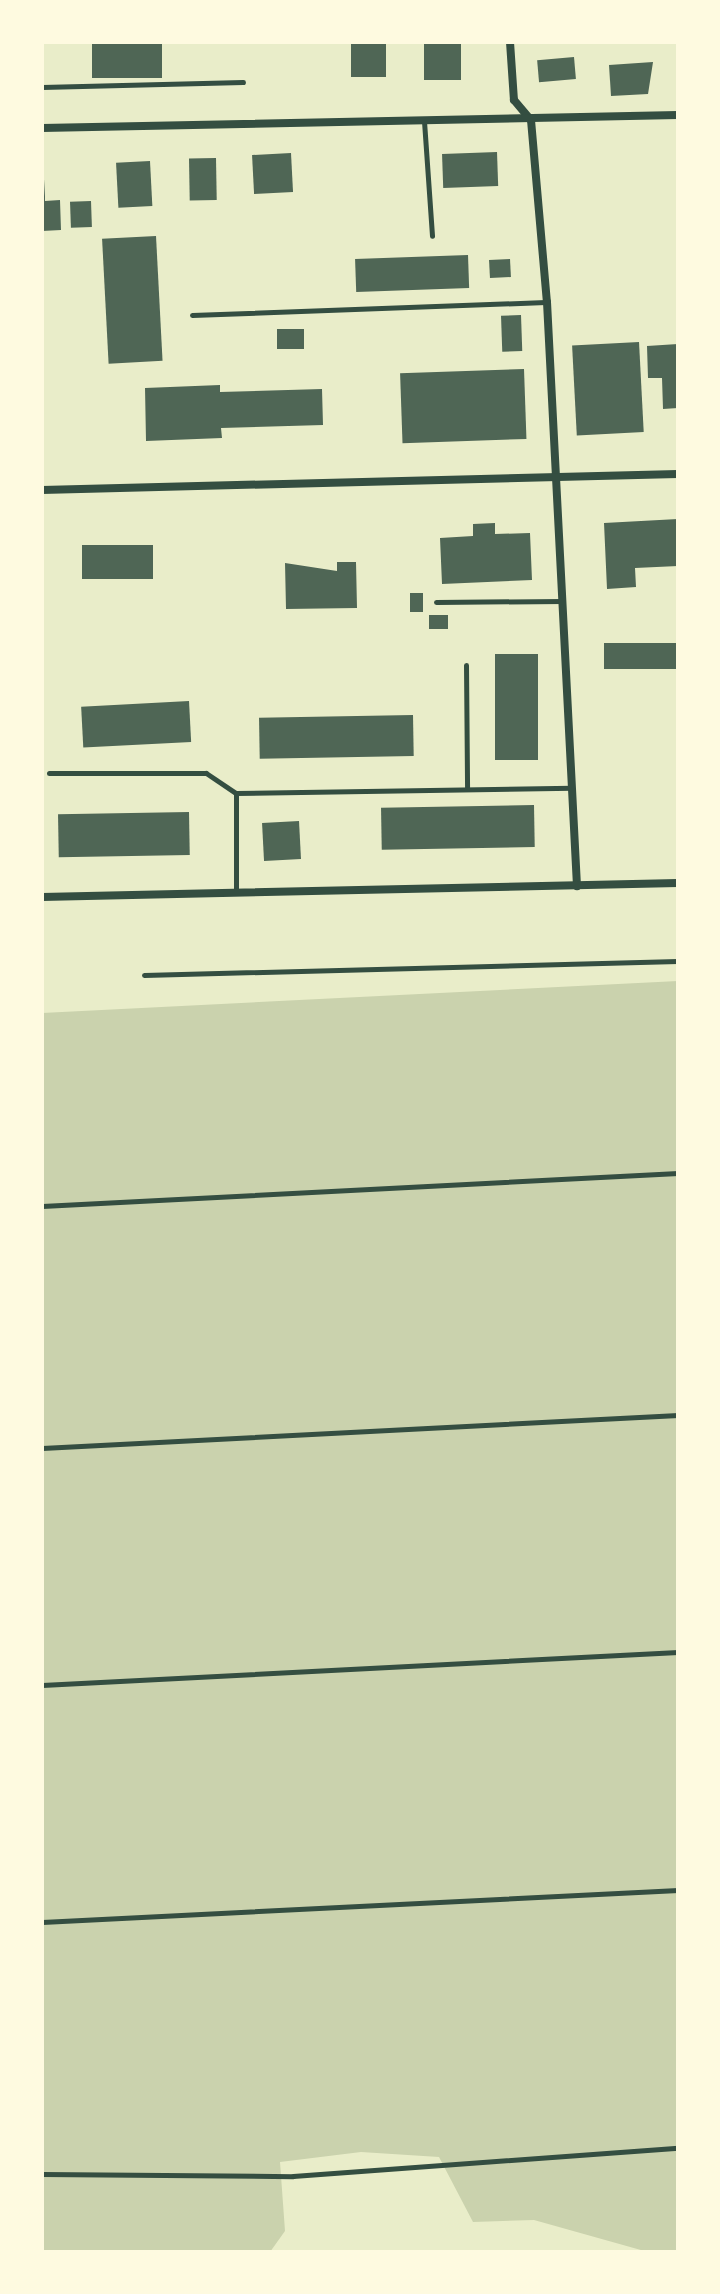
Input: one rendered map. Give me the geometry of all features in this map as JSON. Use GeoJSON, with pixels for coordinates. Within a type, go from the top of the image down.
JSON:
{"type":"FeatureCollection","features":[{"type":"Feature","properties":{"kind":"street"},"geometry":{"type":"LineString","coordinates":[[510,42],[514,100],[531,120],[547,302],[559,478],[577,886]]}},
{"type":"Feature","properties":{"kind":"street"},"geometry":{"type":"LineString","coordinates":[[42,128],[678,115]]}},
{"type":"Feature","properties":{"kind":"street"},"geometry":{"type":"LineString","coordinates":[[42,490],[678,474]]}},
{"type":"Feature","properties":{"kind":"street"},"geometry":{"type":"LineString","coordinates":[[42,897],[678,883]]}},
{"type":"Feature","properties":{"kind":"lane"},"geometry":{"type":"LineString","coordinates":[[42,87],[243,82]]}},
{"type":"Feature","properties":{"kind":"lane"},"geometry":{"type":"LineString","coordinates":[[424,121],[432,236]]}},
{"type":"Feature","properties":{"kind":"lane"},"geometry":{"type":"LineString","coordinates":[[192,315],[547,302]]}},
{"type":"Feature","properties":{"kind":"lane"},"geometry":{"type":"LineString","coordinates":[[436,602],[564,601]]}},
{"type":"Feature","properties":{"kind":"lane"},"geometry":{"type":"LineString","coordinates":[[466,665],[467,789]]}},
{"type":"Feature","properties":{"kind":"lane"},"geometry":{"type":"LineString","coordinates":[[49,773],[206,773],[236,793],[572,788]]}},
{"type":"Feature","properties":{"kind":"lane"},"geometry":{"type":"LineString","coordinates":[[236,793],[236,892]]}},
{"type":"Feature","properties":{"kind":"lane"},"geometry":{"type":"LineString","coordinates":[[144,975],[678,961]]}},
{"type":"Feature","properties":{"kind":"lane"},"geometry":{"type":"LineString","coordinates":[[42,1206],[678,1173]]}},
{"type":"Feature","properties":{"kind":"lane"},"geometry":{"type":"LineString","coordinates":[[42,1448],[678,1415]]}},
{"type":"Feature","properties":{"kind":"lane"},"geometry":{"type":"LineString","coordinates":[[42,1685],[678,1652]]}},
{"type":"Feature","properties":{"kind":"lane"},"geometry":{"type":"LineString","coordinates":[[42,1922],[678,1890]]}},
{"type":"Feature","properties":{"kind":"lane"},"geometry":{"type":"LineString","coordinates":[[42,2174],[293,2176],[678,2148]]}},
{"type":"Feature","properties":{"kind":"green space"},"geometry":{"type":"Polygon","coordinates":[[[678,981],[678,2252],[648,2252],[534,2220],[473,2222],[439,2157],[361,2152],[280,2162],[285,2231],[270,2252],[42,2252],[42,1013],[678,981]]]}},
{"type":"Feature","properties":{"kind":"building"},"geometry":{"type":"Polygon","coordinates":[[[92,42],[162,42],[162,78],[92,78],[92,42]]]}},
{"type":"Feature","properties":{"kind":"building"},"geometry":{"type":"Polygon","coordinates":[[[351,42],[386,42],[386,77],[351,77],[351,42]]]}},
{"type":"Feature","properties":{"kind":"building"},"geometry":{"type":"Polygon","coordinates":[[[424,44],[461,44],[461,80],[424,80],[424,44]]]}},
{"type":"Feature","properties":{"kind":"building"},"geometry":{"type":"Polygon","coordinates":[[[574,57],[576,79],[539,82],[537,60],[574,57]]]}},
{"type":"Feature","properties":{"kind":"building"},"geometry":{"type":"Polygon","coordinates":[[[653,62],[648,94],[611,96],[609,65],[653,62]]]}},
{"type":"Feature","properties":{"kind":"building"},"geometry":{"type":"Polygon","coordinates":[[[497,152],[498,186],[443,188],[442,154],[497,152]]]}},
{"type":"Feature","properties":{"kind":"building"},"geometry":{"type":"Polygon","coordinates":[[[291,153],[293,192],[254,194],[252,155],[291,153]]]}},
{"type":"Feature","properties":{"kind":"building"},"geometry":{"type":"Polygon","coordinates":[[[189,158],[216,158],[217,200],[190,200],[189,158]]]}},
{"type":"Feature","properties":{"kind":"building"},"geometry":{"type":"Polygon","coordinates":[[[150,161],[152,206],[118,208],[116,163],[150,161]]]}},
{"type":"Feature","properties":{"kind":"building"},"geometry":{"type":"Polygon","coordinates":[[[45,179],[45,201],[60,200],[61,230],[42,231],[45,179]]]}},
{"type":"Feature","properties":{"kind":"building"},"geometry":{"type":"Polygon","coordinates":[[[91,201],[92,227],[71,228],[70,202],[91,201]]]}},
{"type":"Feature","properties":{"kind":"building"},"geometry":{"type":"Polygon","coordinates":[[[156,236],[163,361],[109,364],[102,239],[156,236]]]}},
{"type":"Feature","properties":{"kind":"building"},"geometry":{"type":"Polygon","coordinates":[[[468,255],[469,288],[356,292],[355,259],[468,255]]]}},
{"type":"Feature","properties":{"kind":"building"},"geometry":{"type":"Polygon","coordinates":[[[510,259],[511,277],[490,278],[489,260],[510,259]]]}},
{"type":"Feature","properties":{"kind":"building"},"geometry":{"type":"Polygon","coordinates":[[[521,315],[522,351],[502,352],[501,316],[521,315]]]}},
{"type":"Feature","properties":{"kind":"building"},"geometry":{"type":"Polygon","coordinates":[[[277,329],[304,329],[304,349],[277,349],[277,329]]]}},
{"type":"Feature","properties":{"kind":"building"},"geometry":{"type":"Polygon","coordinates":[[[639,342],[644,432],[577,435],[572,346],[639,342]]]}},
{"type":"Feature","properties":{"kind":"building"},"geometry":{"type":"Polygon","coordinates":[[[678,344],[678,408],[663,409],[662,378],[648,378],[647,346],[678,344]]]}},
{"type":"Feature","properties":{"kind":"building"},"geometry":{"type":"Polygon","coordinates":[[[524,369],[526,439],[403,443],[400,373],[524,369]]]}},
{"type":"Feature","properties":{"kind":"building"},"geometry":{"type":"Polygon","coordinates":[[[220,385],[220,392],[322,389],[323,425],[221,428],[222,438],[146,441],[145,388],[220,385]]]}},
{"type":"Feature","properties":{"kind":"building"},"geometry":{"type":"Polygon","coordinates":[[[678,519],[678,566],[635,568],[636,587],[607,589],[604,523],[678,519]]]}},
{"type":"Feature","properties":{"kind":"building"},"geometry":{"type":"Polygon","coordinates":[[[495,523],[495,534],[530,533],[532,580],[442,584],[440,538],[473,536],[473,524],[495,523]]]}},
{"type":"Feature","properties":{"kind":"building"},"geometry":{"type":"Polygon","coordinates":[[[82,545],[153,545],[153,579],[82,579],[82,545]]]}},
{"type":"Feature","properties":{"kind":"building"},"geometry":{"type":"Polygon","coordinates":[[[337,562],[356,562],[357,608],[286,609],[285,563],[337,571],[337,562]]]}},
{"type":"Feature","properties":{"kind":"building"},"geometry":{"type":"Polygon","coordinates":[[[410,593],[423,593],[423,612],[410,612],[410,593]]]}},
{"type":"Feature","properties":{"kind":"building"},"geometry":{"type":"Polygon","coordinates":[[[429,615],[448,615],[448,629],[429,629],[429,615]]]}},
{"type":"Feature","properties":{"kind":"building"},"geometry":{"type":"Polygon","coordinates":[[[604,643],[678,643],[678,669],[604,669],[604,643]]]}},
{"type":"Feature","properties":{"kind":"building"},"geometry":{"type":"Polygon","coordinates":[[[495,654],[538,654],[538,760],[495,760],[495,654]]]}},
{"type":"Feature","properties":{"kind":"building"},"geometry":{"type":"Polygon","coordinates":[[[189,701],[191,742],[83,748],[81,707],[189,701]]]}},
{"type":"Feature","properties":{"kind":"building"},"geometry":{"type":"Polygon","coordinates":[[[413,715],[414,756],[260,759],[259,718],[413,715]]]}},
{"type":"Feature","properties":{"kind":"building"},"geometry":{"type":"Polygon","coordinates":[[[534,805],[535,847],[382,850],[381,808],[534,805]]]}},
{"type":"Feature","properties":{"kind":"building"},"geometry":{"type":"Polygon","coordinates":[[[189,812],[190,855],[59,857],[58,814],[189,812]]]}},
{"type":"Feature","properties":{"kind":"building"},"geometry":{"type":"Polygon","coordinates":[[[299,821],[301,859],[264,861],[262,823],[299,821]]]}}]}
